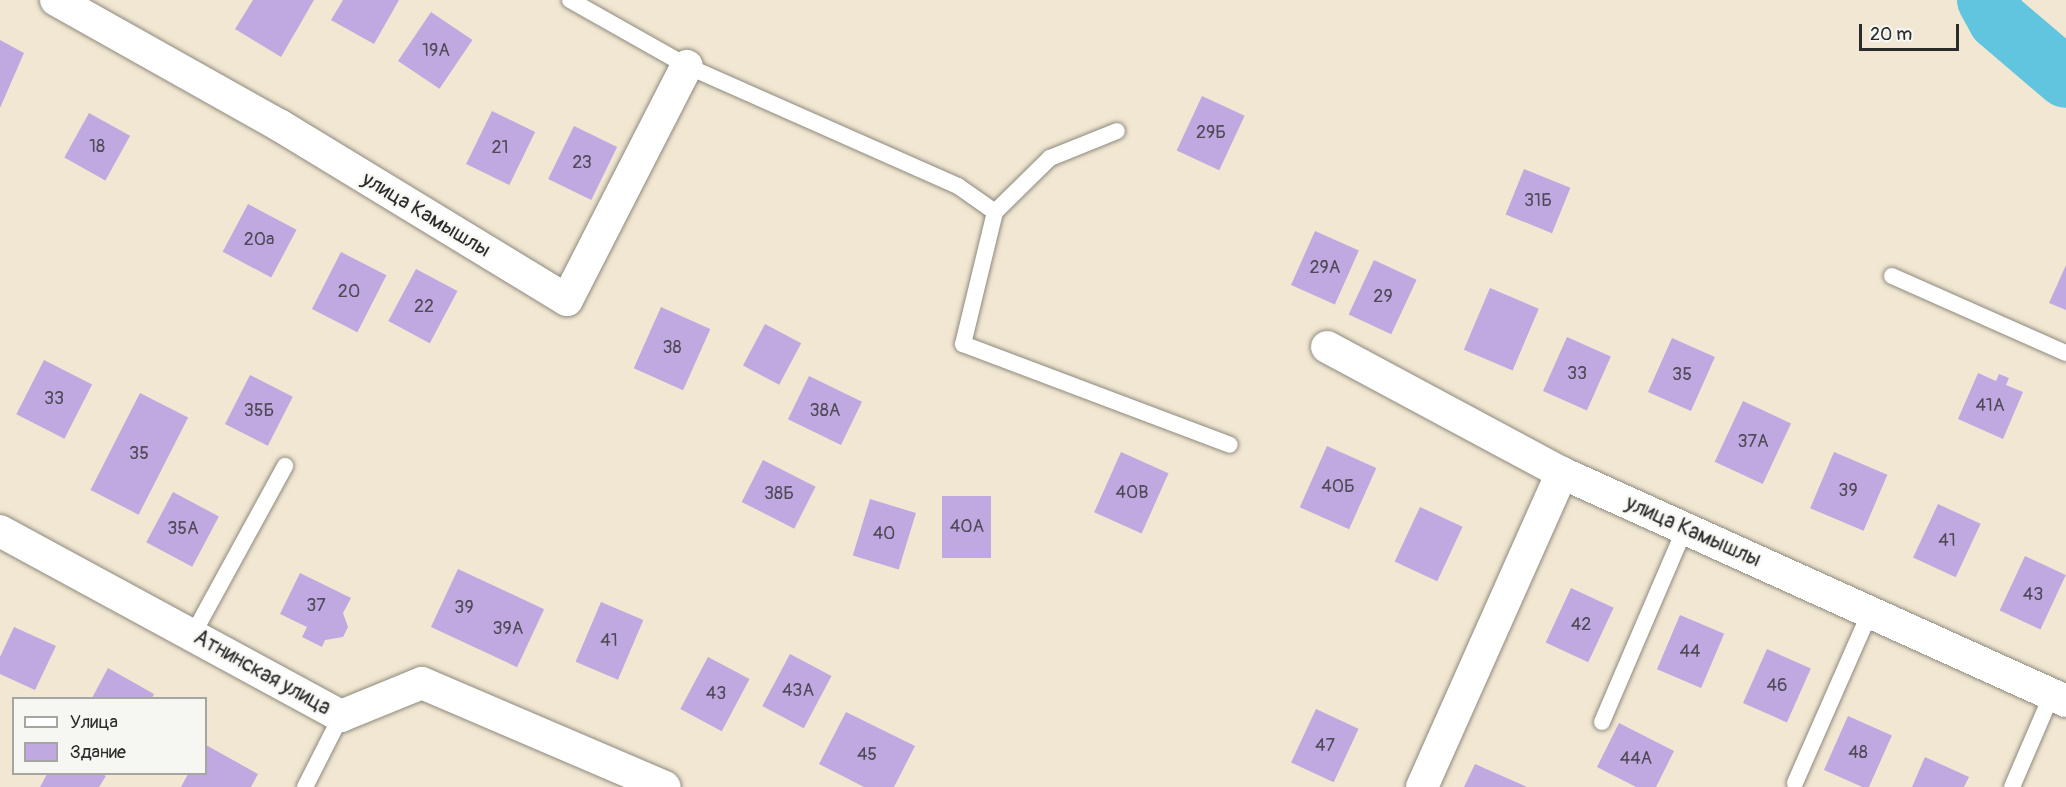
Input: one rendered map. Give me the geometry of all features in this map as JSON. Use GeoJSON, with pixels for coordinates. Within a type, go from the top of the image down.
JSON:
{"type":"FeatureCollection","features":[{"type":"Feature","properties":{"kind":"street","name":"улица Камышлы"},"geometry":{"type":"LineString","coordinates":[[56,0],[279,125],[567,300],[687,66]]}},
{"type":"Feature","properties":{"kind":"street","name":"улица Камышлы"},"geometry":{"type":"LineString","coordinates":[[1327,347],[1562,473],[2059,697]]}},
{"type":"Feature","properties":{"kind":"street"},"geometry":{"type":"LineString","coordinates":[[1422,787],[1562,473]]}},
{"type":"Feature","properties":{"kind":"street","name":"Атнинская улица"},"geometry":{"type":"LineString","coordinates":[[0,531],[341,717],[422,683],[665,787]]}},
{"type":"Feature","properties":{"kind":"lane"},"geometry":{"type":"LineString","coordinates":[[570,0],[687,66],[958,186],[995,212]]}},
{"type":"Feature","properties":{"kind":"lane"},"geometry":{"type":"LineString","coordinates":[[1117,131],[1050,158],[995,212],[963,344],[1230,445]]}},
{"type":"Feature","properties":{"kind":"lane"},"geometry":{"type":"LineString","coordinates":[[1892,276],[2066,353]]}},
{"type":"Feature","properties":{"kind":"lane"},"geometry":{"type":"LineString","coordinates":[[192,636],[285,466]]}},
{"type":"Feature","properties":{"kind":"lane"},"geometry":{"type":"LineString","coordinates":[[1602,722],[1685,528]]}},
{"type":"Feature","properties":{"kind":"lane"},"geometry":{"type":"LineString","coordinates":[[1795,783],[1870,612]]}},
{"type":"Feature","properties":{"kind":"lane"},"geometry":{"type":"LineString","coordinates":[[2012,787],[2059,697]]}},
{"type":"Feature","properties":{"kind":"lane"},"geometry":{"type":"LineString","coordinates":[[305,787],[341,717]]}},
{"type":"Feature","properties":{"kind":"building"},"geometry":{"type":"Polygon","coordinates":[[[253,0],[314,0],[281,57],[235,29],[253,0]]]}},
{"type":"Feature","properties":{"kind":"building"},"geometry":{"type":"Polygon","coordinates":[[[343,0],[399,0],[374,44],[331,20],[343,0]]]}},
{"type":"Feature","properties":{"kind":"building"},"geometry":{"type":"Polygon","coordinates":[[[431,12],[472,40],[439,89],[398,61],[431,12]]]}},
{"type":"Feature","properties":{"kind":"building"},"geometry":{"type":"Polygon","coordinates":[[[0,40],[24,53],[0,108],[0,40]]]}},
{"type":"Feature","properties":{"kind":"building"},"geometry":{"type":"Polygon","coordinates":[[[1202,96],[1245,116],[1219,170],[1177,150],[1202,96]]]}},
{"type":"Feature","properties":{"kind":"building"},"geometry":{"type":"Polygon","coordinates":[[[492,111],[535,132],[509,185],[466,164],[492,111]]]}},
{"type":"Feature","properties":{"kind":"building"},"geometry":{"type":"Polygon","coordinates":[[[89,113],[130,136],[105,180],[64,158],[89,113]]]}},
{"type":"Feature","properties":{"kind":"building"},"geometry":{"type":"Polygon","coordinates":[[[574,126],[617,147],[591,200],[548,179],[574,126]]]}},
{"type":"Feature","properties":{"kind":"building"},"geometry":{"type":"Polygon","coordinates":[[[1524,169],[1570,188],[1552,233],[1506,214],[1524,169]]]}},
{"type":"Feature","properties":{"kind":"building"},"geometry":{"type":"Polygon","coordinates":[[[248,204],[297,230],[271,278],[223,252],[248,204]]]}},
{"type":"Feature","properties":{"kind":"building"},"geometry":{"type":"Polygon","coordinates":[[[1315,231],[1359,251],[1335,304],[1291,285],[1315,231]]]}},
{"type":"Feature","properties":{"kind":"building"},"geometry":{"type":"Polygon","coordinates":[[[341,252],[386,275],[357,332],[312,309],[341,252]]]}},
{"type":"Feature","properties":{"kind":"building"},"geometry":{"type":"Polygon","coordinates":[[[1374,260],[1417,280],[1391,334],[1349,314],[1374,260]]]}},
{"type":"Feature","properties":{"kind":"building"},"geometry":{"type":"Polygon","coordinates":[[[2066,265],[2066,310],[2049,303],[2066,265]]]}},
{"type":"Feature","properties":{"kind":"building"},"geometry":{"type":"Polygon","coordinates":[[[416,269],[457,291],[430,343],[388,321],[416,269]]]}},
{"type":"Feature","properties":{"kind":"building"},"geometry":{"type":"Polygon","coordinates":[[[1490,288],[1539,309],[1513,370],[1464,350],[1490,288]]]}},
{"type":"Feature","properties":{"kind":"building"},"geometry":{"type":"Polygon","coordinates":[[[661,307],[710,329],[683,390],[634,368],[661,307]]]}},
{"type":"Feature","properties":{"kind":"building"},"geometry":{"type":"Polygon","coordinates":[[[765,324],[801,343],[779,385],[743,365],[765,324]]]}},
{"type":"Feature","properties":{"kind":"building"},"geometry":{"type":"Polygon","coordinates":[[[1567,337],[1611,357],[1587,410],[1543,391],[1567,337]]]}},
{"type":"Feature","properties":{"kind":"building"},"geometry":{"type":"Polygon","coordinates":[[[1672,338],[1715,357],[1691,411],[1648,392],[1672,338]]]}},
{"type":"Feature","properties":{"kind":"building"},"geometry":{"type":"Polygon","coordinates":[[[44,360],[92,385],[64,439],[16,414],[44,360]]]}},
{"type":"Feature","properties":{"kind":"building"},"geometry":{"type":"Polygon","coordinates":[[[1978,373],[1996,381],[1999,374],[2009,378],[2006,385],[2023,392],[2003,439],[1958,419],[1978,373]]]}},
{"type":"Feature","properties":{"kind":"building"},"geometry":{"type":"Polygon","coordinates":[[[250,375],[293,397],[268,446],[225,424],[250,375]]]}},
{"type":"Feature","properties":{"kind":"building"},"geometry":{"type":"Polygon","coordinates":[[[809,376],[862,402],[841,445],[788,419],[809,376]]]}},
{"type":"Feature","properties":{"kind":"building"},"geometry":{"type":"Polygon","coordinates":[[[140,393],[188,418],[139,515],[91,490],[140,393]]]}},
{"type":"Feature","properties":{"kind":"building"},"geometry":{"type":"Polygon","coordinates":[[[1743,401],[1791,423],[1763,484],[1715,462],[1743,401]]]}},
{"type":"Feature","properties":{"kind":"building"},"geometry":{"type":"Polygon","coordinates":[[[1327,446],[1376,468],[1349,529],[1300,507],[1327,446]]]}},
{"type":"Feature","properties":{"kind":"building"},"geometry":{"type":"Polygon","coordinates":[[[1121,452],[1169,473],[1142,533],[1094,512],[1121,452]]]}},
{"type":"Feature","properties":{"kind":"building"},"geometry":{"type":"Polygon","coordinates":[[[1834,452],[1887,475],[1864,531],[1810,508],[1834,452]]]}},
{"type":"Feature","properties":{"kind":"building"},"geometry":{"type":"Polygon","coordinates":[[[763,460],[816,487],[794,529],[742,502],[763,460]]]}},
{"type":"Feature","properties":{"kind":"building"},"geometry":{"type":"Polygon","coordinates":[[[173,492],[219,516],[192,567],[146,542],[173,492]]]}},
{"type":"Feature","properties":{"kind":"building"},"geometry":{"type":"Polygon","coordinates":[[[942,496],[991,496],[991,558],[942,558],[942,496]]]}},
{"type":"Feature","properties":{"kind":"building"},"geometry":{"type":"Polygon","coordinates":[[[870,499],[916,513],[899,569],[853,555],[870,499]]]}},
{"type":"Feature","properties":{"kind":"building"},"geometry":{"type":"Polygon","coordinates":[[[1938,504],[1981,524],[1956,577],[1913,557],[1938,504]]]}},
{"type":"Feature","properties":{"kind":"building"},"geometry":{"type":"Polygon","coordinates":[[[1420,507],[1463,527],[1437,581],[1395,561],[1420,507]]]}},
{"type":"Feature","properties":{"kind":"building"},"geometry":{"type":"Polygon","coordinates":[[[2025,556],[2066,575],[2040,629],[2000,610],[2025,556]]]}},
{"type":"Feature","properties":{"kind":"building"},"geometry":{"type":"Polygon","coordinates":[[[458,569],[544,609],[517,667],[431,627],[458,569]]]}},
{"type":"Feature","properties":{"kind":"building"},"geometry":{"type":"Polygon","coordinates":[[[300,573],[351,598],[343,613],[348,627],[343,637],[325,640],[322,647],[302,637],[307,627],[280,614],[300,573]]]}},
{"type":"Feature","properties":{"kind":"building"},"geometry":{"type":"Polygon","coordinates":[[[1571,588],[1614,608],[1588,662],[1546,642],[1571,588]]]}},
{"type":"Feature","properties":{"kind":"building"},"geometry":{"type":"Polygon","coordinates":[[[601,602],[643,620],[618,680],[576,662],[601,602]]]}},
{"type":"Feature","properties":{"kind":"building"},"geometry":{"type":"Polygon","coordinates":[[[1680,615],[1724,634],[1701,688],[1657,669],[1680,615]]]}},
{"type":"Feature","properties":{"kind":"building"},"geometry":{"type":"Polygon","coordinates":[[[14,627],[56,646],[35,690],[0,674],[0,657],[14,627]]]}},
{"type":"Feature","properties":{"kind":"building"},"geometry":{"type":"Polygon","coordinates":[[[1767,649],[1811,669],[1787,722],[1743,703],[1767,649]]]}},
{"type":"Feature","properties":{"kind":"building"},"geometry":{"type":"Polygon","coordinates":[[[790,654],[831,676],[804,728],[762,706],[790,654]]]}},
{"type":"Feature","properties":{"kind":"building"},"geometry":{"type":"Polygon","coordinates":[[[708,657],[749,679],[722,731],[680,709],[708,657]]]}},
{"type":"Feature","properties":{"kind":"building"},"geometry":{"type":"Polygon","coordinates":[[[108,668],[154,694],[152,697],[93,697],[108,668]]]}},
{"type":"Feature","properties":{"kind":"building"},"geometry":{"type":"Polygon","coordinates":[[[1316,709],[1359,729],[1334,782],[1291,762],[1316,709]]]}},
{"type":"Feature","properties":{"kind":"building"},"geometry":{"type":"Polygon","coordinates":[[[846,712],[915,746],[894,787],[864,787],[819,764],[846,712]]]}},
{"type":"Feature","properties":{"kind":"building"},"geometry":{"type":"Polygon","coordinates":[[[1848,716],[1892,736],[1869,787],[1862,787],[1824,770],[1848,716]]]}},
{"type":"Feature","properties":{"kind":"building"},"geometry":{"type":"Polygon","coordinates":[[[1619,723],[1674,751],[1656,787],[1636,787],[1597,767],[1619,723]]]}},
{"type":"Feature","properties":{"kind":"building"},"geometry":{"type":"Polygon","coordinates":[[[207,746],[258,774],[251,787],[181,787],[187,775],[207,775],[207,746]]]}},
{"type":"Feature","properties":{"kind":"building"},"geometry":{"type":"Polygon","coordinates":[[[1925,757],[1969,777],[1964,787],[1912,787],[1925,757]]]}},
{"type":"Feature","properties":{"kind":"building"},"geometry":{"type":"Polygon","coordinates":[[[1475,764],[1527,787],[1464,787],[1475,764]]]}},
{"type":"Feature","properties":{"kind":"building"},"geometry":{"type":"Polygon","coordinates":[[[46,775],[106,776],[99,787],[40,787],[46,775]]]}},
{"type":"Feature","properties":{"kind":"waterway"},"geometry":{"type":"LineString","coordinates":[[1987,0],[1998,20],[2066,78]]}}]}
